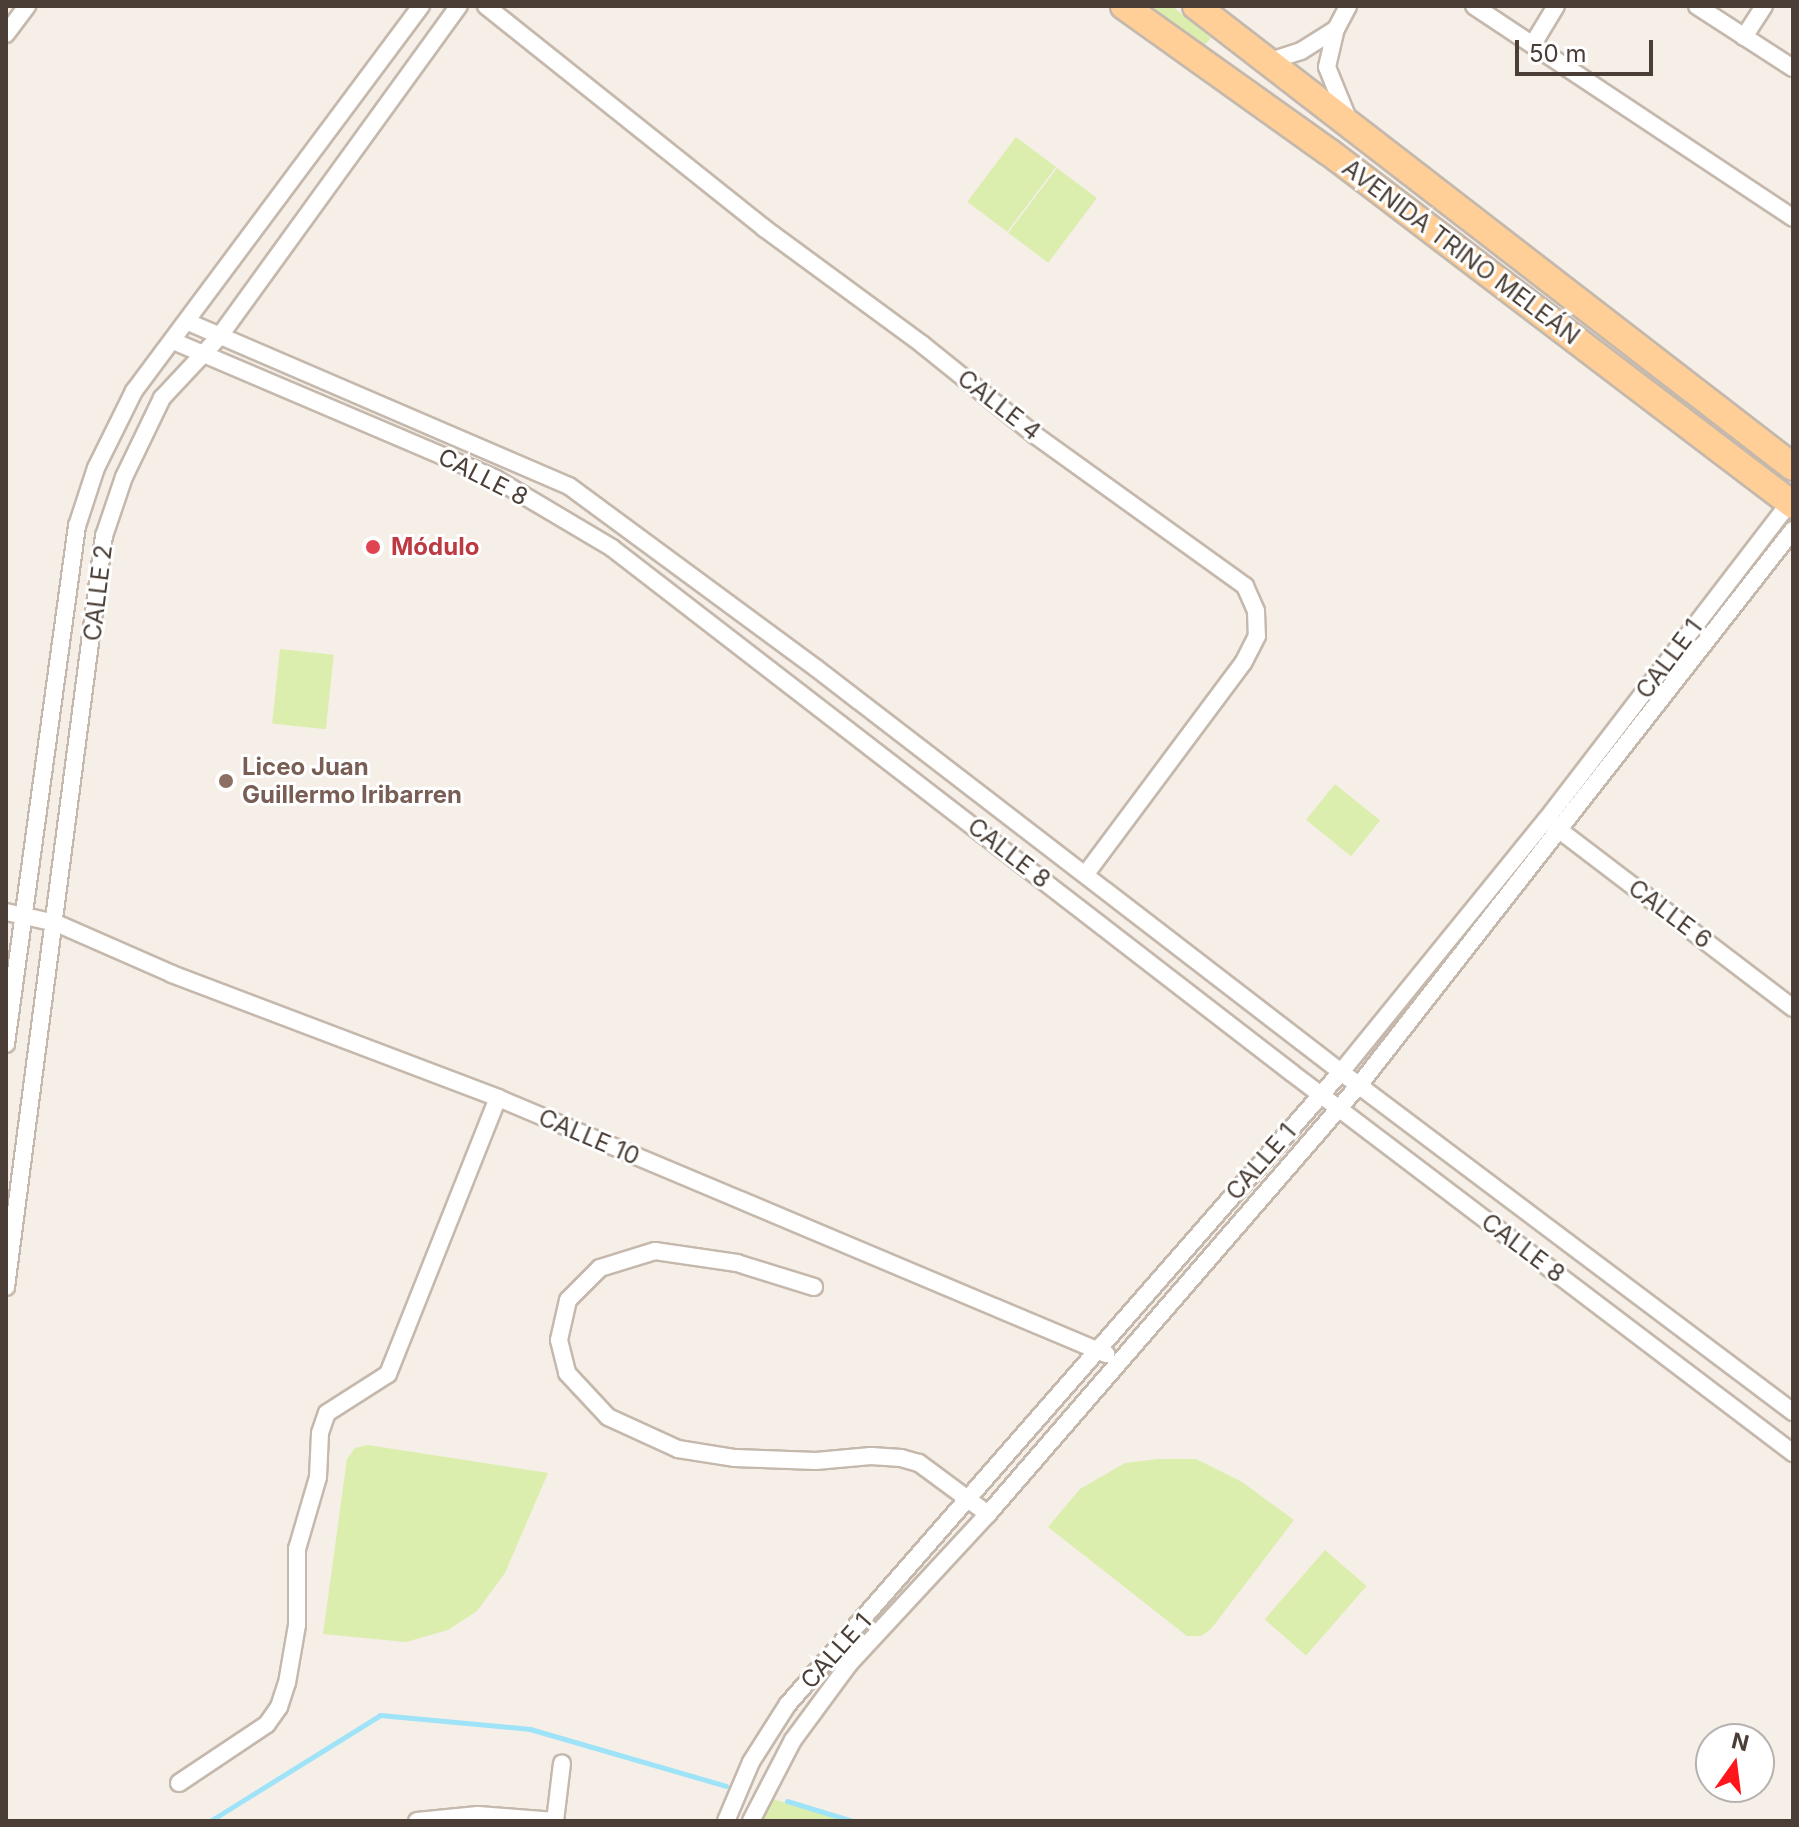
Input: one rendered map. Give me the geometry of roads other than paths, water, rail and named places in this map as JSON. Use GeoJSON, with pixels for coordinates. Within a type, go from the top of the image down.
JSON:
{"type":"FeatureCollection","features":[{"type":"Feature","properties":{"kind":"main road","name":"AVENIDA TRINO MELEÁN"},"geometry":{"type":"LineString","coordinates":[[1124,6],[1329,152],[1792,502]]}},
{"type":"Feature","properties":{"kind":"main road","name":"AVENIDA TRINO MELEÁN"},"geometry":{"type":"LineString","coordinates":[[1196,6],[1793,467]]}},
{"type":"Feature","properties":{"kind":"street"},"geometry":{"type":"LineString","coordinates":[[6,34],[27,6]]}},
{"type":"Feature","properties":{"kind":"street","name":"CALLE 2"},"geometry":{"type":"LineString","coordinates":[[6,1044],[77,526],[96,468],[134,391],[421,6]]}},
{"type":"Feature","properties":{"kind":"street","name":"CALLE 2"},"geometry":{"type":"LineString","coordinates":[[6,1287],[56,923],[104,536],[124,477],[162,398],[219,337],[459,6]]}},
{"type":"Feature","properties":{"kind":"street","name":"CALLE 4"},"geometry":{"type":"LineString","coordinates":[[486,6],[764,228],[923,345],[1035,435],[1245,586],[1256,611],[1257,636],[1243,663],[1086,874]]}},
{"type":"Feature","properties":{"kind":"street"},"geometry":{"type":"LineString","coordinates":[[1348,6],[1336,29],[1327,67],[1353,130]]}},
{"type":"Feature","properties":{"kind":"street"},"geometry":{"type":"LineString","coordinates":[[1474,6],[1793,218]]}},
{"type":"Feature","properties":{"kind":"street"},"geometry":{"type":"LineString","coordinates":[[1533,44],[1556,6]]}},
{"type":"Feature","properties":{"kind":"street"},"geometry":{"type":"LineString","coordinates":[[1697,6],[1793,68]]}},
{"type":"Feature","properties":{"kind":"street"},"geometry":{"type":"LineString","coordinates":[[1744,37],[1764,6]]}},
{"type":"Feature","properties":{"kind":"street"},"geometry":{"type":"LineString","coordinates":[[1270,61],[1301,51],[1336,29]]}},
{"type":"Feature","properties":{"kind":"street","name":"CALLE 8"},"geometry":{"type":"LineString","coordinates":[[188,322],[516,460],[569,486],[1086,874],[1341,1072],[1793,1412]]}},
{"type":"Feature","properties":{"kind":"street","name":"CALLE 8"},"geometry":{"type":"LineString","coordinates":[[173,341],[496,479],[612,548],[1339,1109],[1793,1453]]}},
{"type":"Feature","properties":{"kind":"street","name":"CALLE 1"},"geometry":{"type":"LineString","coordinates":[[726,1821],[751,1762],[788,1704],[1341,1072],[1546,820],[1792,502]]}},
{"type":"Feature","properties":{"kind":"street","name":"CALLE 1"},"geometry":{"type":"LineString","coordinates":[[751,1821],[793,1740],[849,1664],[988,1514],[1360,1084],[1793,530]]}},
{"type":"Feature","properties":{"kind":"street","name":"CALLE 6"},"geometry":{"type":"LineString","coordinates":[[1546,820],[1793,1008]]}},
{"type":"Feature","properties":{"kind":"street","name":"CALLE 10"},"geometry":{"type":"LineString","coordinates":[[6,912],[56,923],[172,974],[498,1098],[842,1245],[1100,1349],[1117,1362]]}},
{"type":"Feature","properties":{"kind":"street"},"geometry":{"type":"LineString","coordinates":[[179,1783],[267,1724],[279,1707],[287,1683],[297,1625],[297,1549],[318,1477],[320,1433],[327,1413],[388,1374],[498,1098]]}},
{"type":"Feature","properties":{"kind":"street"},"geometry":{"type":"LineString","coordinates":[[814,1287],[737,1263],[655,1251],[600,1268],[568,1300],[559,1340],[567,1373],[608,1417],[678,1449],[749,1459],[901,1458],[919,1463],[988,1514]]}},
{"type":"Feature","properties":{"kind":"street"},"geometry":{"type":"LineString","coordinates":[[417,1821],[478,1815],[556,1821],[562,1763]]}},
{"type":"Feature","properties":{"kind":"waterway"},"geometry":{"type":"LineString","coordinates":[[210,1821],[380,1715],[530,1729],[726,1786]]}},
{"type":"Feature","properties":{"kind":"waterway"},"geometry":{"type":"LineString","coordinates":[[787,1801],[853,1821]]}},
{"type":"Feature","properties":{"kind":"place","name":"Módulo"},"geometry":{"type":"Point","coordinates":[373,547]}},
{"type":"Feature","properties":{"kind":"place","name":"Liceo Juan Guillermo Iribarren"},"geometry":{"type":"Point","coordinates":[226,781]}}]}
